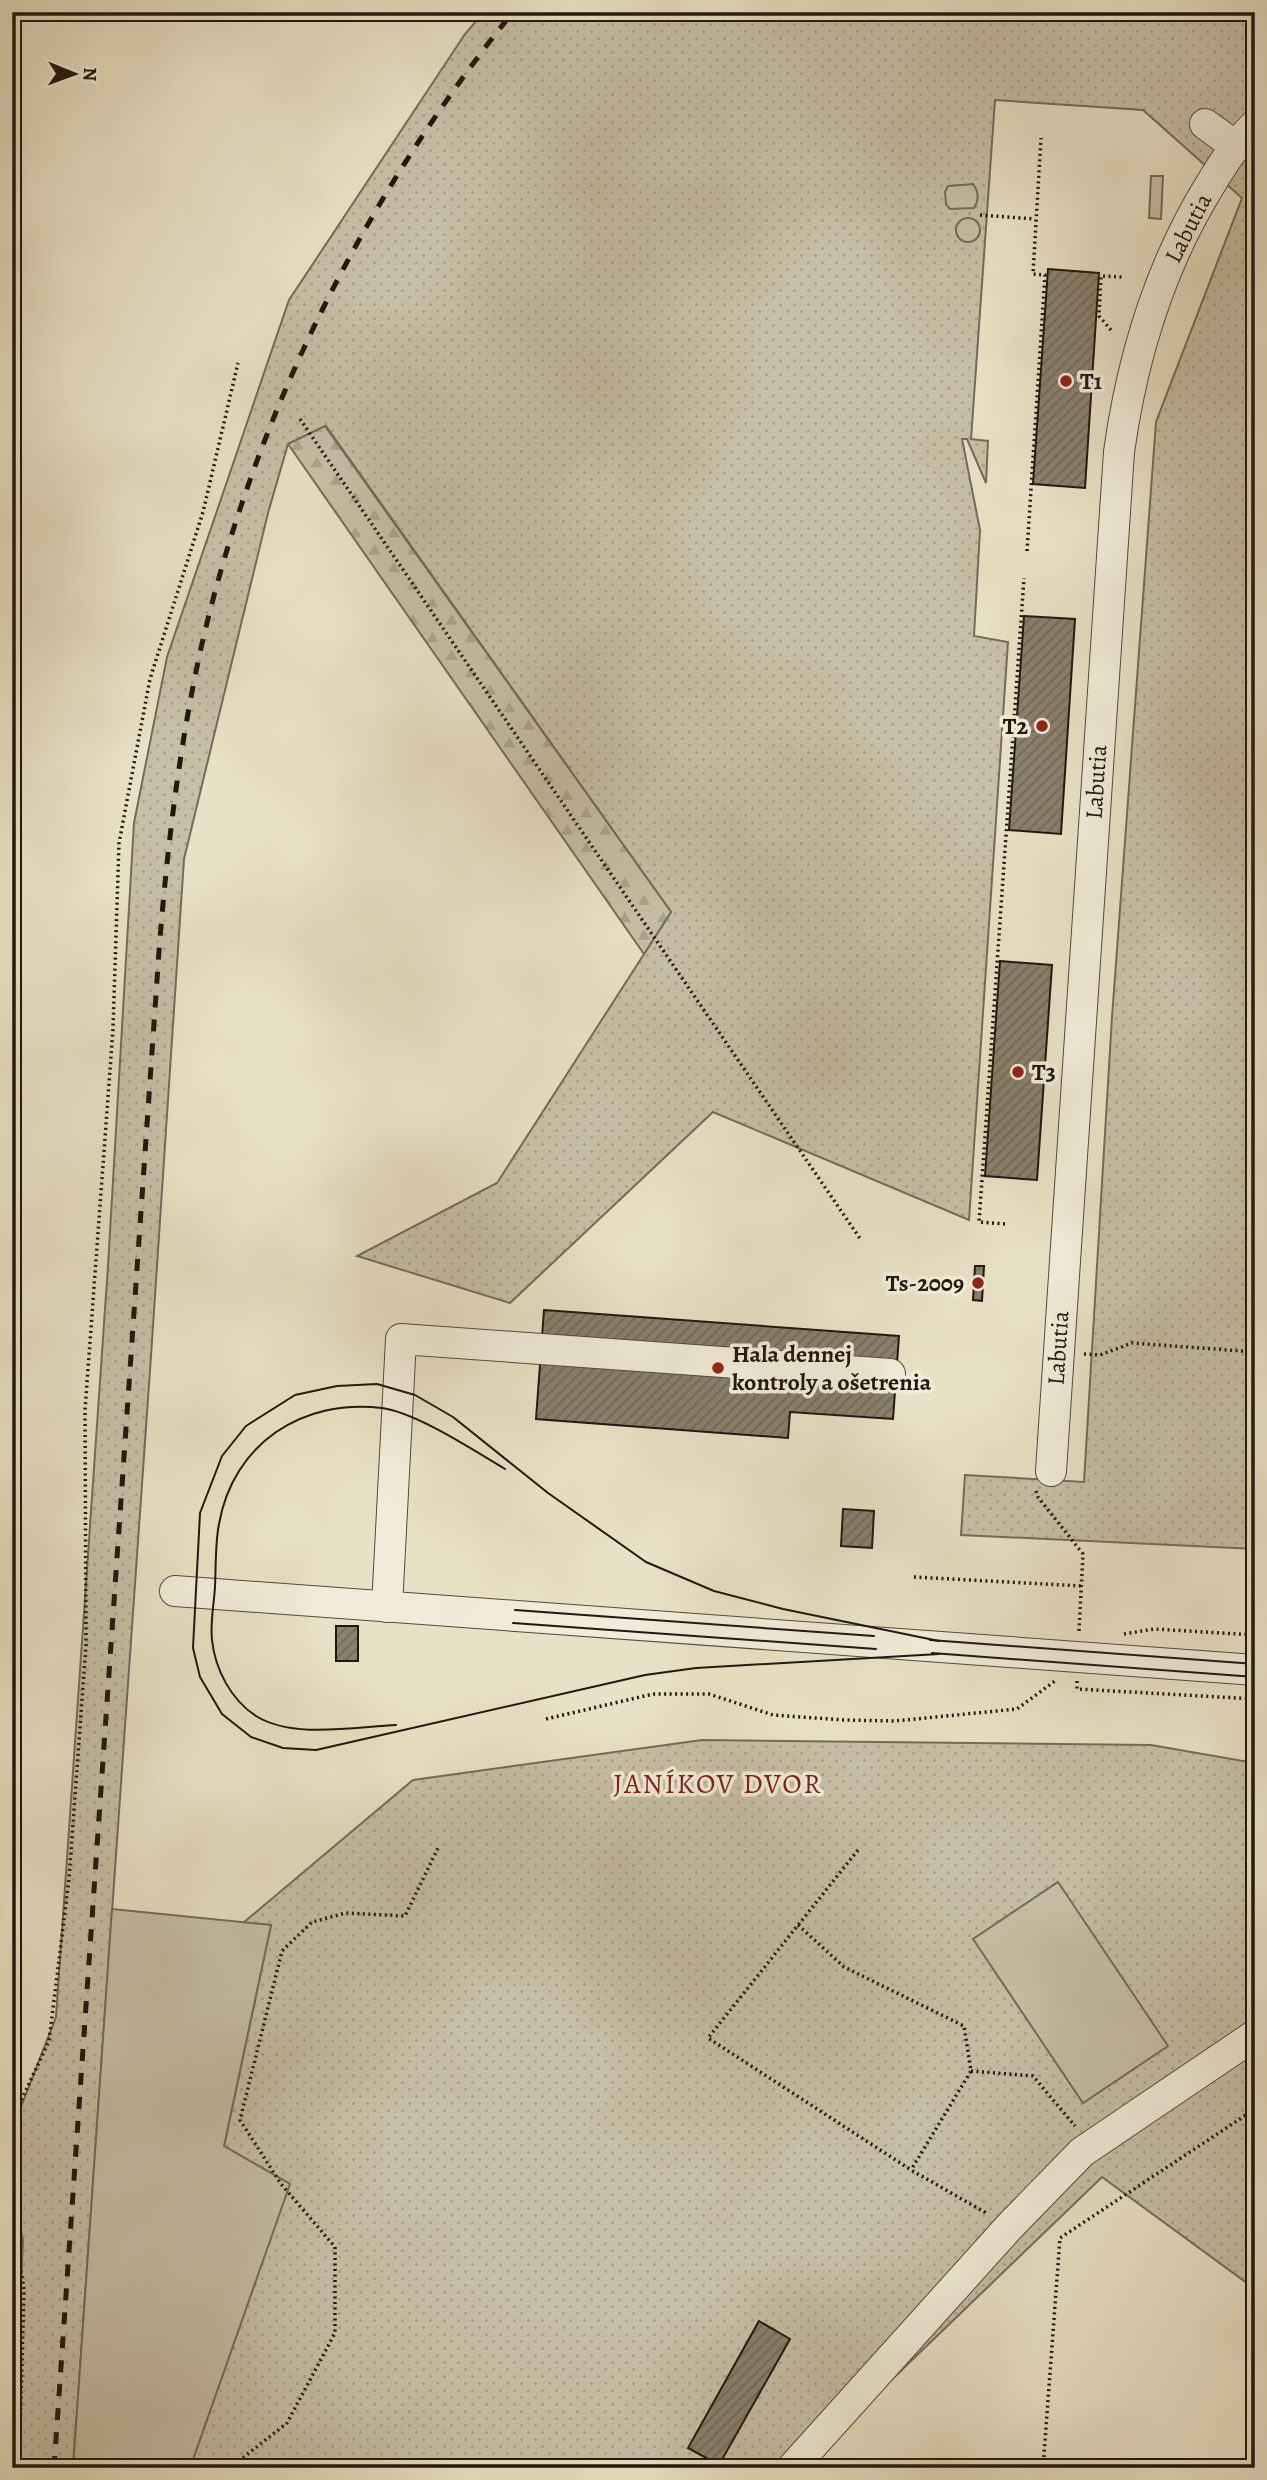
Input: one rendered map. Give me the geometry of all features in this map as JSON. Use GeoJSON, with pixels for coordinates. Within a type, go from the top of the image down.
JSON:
{"type":"FeatureCollection","features":[{"type":"Feature","properties":{"kind":"street"},"geometry":{"type":"LineString","coordinates":[[1205,124],[1245,135]]}},
{"type":"Feature","properties":{"kind":"street","name":"Labutia"},"geometry":{"type":"LineString","coordinates":[[1051,1471],[1119,452],[1143,337],[1174,249],[1198,204],[1245,135]]}},
{"type":"Feature","properties":{"kind":"street"},"geometry":{"type":"LineString","coordinates":[[387,1607],[401,1339],[890,1374]]}},
{"type":"Feature","properties":{"kind":"street"},"geometry":{"type":"LineString","coordinates":[[175,1591],[1078,1661],[1255,1670]]}},
{"type":"Feature","properties":{"kind":"street"},"geometry":{"type":"LineString","coordinates":[[792,2468],[1010,2226],[1082,2152],[1255,2035]]}},
{"type":"Feature","properties":{"kind":"path"},"geometry":{"type":"LineString","coordinates":[[1027,551],[1045,275],[1033,274],[1041,138]]}},
{"type":"Feature","properties":{"kind":"path"},"geometry":{"type":"LineString","coordinates":[[980,215],[1035,219]]}},
{"type":"Feature","properties":{"kind":"path"},"geometry":{"type":"LineString","coordinates":[[1111,330],[1099,316],[1101,276],[1122,278]]}},
{"type":"Feature","properties":{"kind":"path"},"geometry":{"type":"LineString","coordinates":[[12,2120],[49,2041],[69,1879],[86,1645],[85,1410],[113,1029],[119,843],[150,678],[203,512],[239,363]]}},
{"type":"Feature","properties":{"kind":"path"},"geometry":{"type":"LineString","coordinates":[[300,419],[861,1240]]}},
{"type":"Feature","properties":{"kind":"path"},"geometry":{"type":"LineString","coordinates":[[1005,1224],[979,1222],[1024,578]]}},
{"type":"Feature","properties":{"kind":"path"},"geometry":{"type":"LineString","coordinates":[[1058,1353],[1100,1355],[1132,1343],[1255,1352]]}},
{"type":"Feature","properties":{"kind":"path"},"geometry":{"type":"LineString","coordinates":[[1038,1497],[1083,1554],[1077,1689],[1255,1699]]}},
{"type":"Feature","properties":{"kind":"path"},"geometry":{"type":"LineString","coordinates":[[914,1577],[1082,1586]]}},
{"type":"Feature","properties":{"kind":"path"},"geometry":{"type":"LineString","coordinates":[[1122,1634],[1154,1629],[1255,1635]]}},
{"type":"Feature","properties":{"kind":"path"},"geometry":{"type":"LineString","coordinates":[[546,1718],[653,1694],[709,1695],[773,1715],[844,1720],[895,1721],[1017,1709],[1078,1661]]}},
{"type":"Feature","properties":{"kind":"path"},"geometry":{"type":"LineString","coordinates":[[230,2468],[287,2423],[335,2333],[335,2247],[281,2184],[240,2120],[282,1951],[312,1922],[346,1913],[405,1916],[439,1846]]}},
{"type":"Feature","properties":{"kind":"path"},"geometry":{"type":"LineString","coordinates":[[858,1850],[708,2038],[911,2170],[1010,2226]]}},
{"type":"Feature","properties":{"kind":"path"},"geometry":{"type":"LineString","coordinates":[[798,1925],[844,1967],[964,2026],[971,2071],[911,2170]]}},
{"type":"Feature","properties":{"kind":"path"},"geometry":{"type":"LineString","coordinates":[[971,2071],[1033,2076],[1092,2146]]}},
{"type":"Feature","properties":{"kind":"path"},"geometry":{"type":"LineString","coordinates":[[1043,2468],[1060,2238],[1255,2109]]}},
{"type":"Feature","properties":{"kind":"path"},"geometry":{"type":"LineString","coordinates":[[12,2211],[24,2290],[19,2468]]}},
{"type":"Feature","properties":{"kind":"green space"},"geometry":{"type":"Polygon","coordinates":[[[484,12],[1255,12],[1255,1549],[961,1535],[965,1475],[1084,1482],[1112,1017],[1156,422],[1242,198],[1143,110],[995,100],[971,439],[988,441],[986,483],[967,439],[962,439],[980,530],[974,636],[1008,642],[969,1220],[713,1112],[510,1303],[357,1256],[497,1183],[671,912],[326,426],[288,444],[268,513],[184,859],[73,2468],[12,2468],[23,2240],[12,2194],[12,2130],[56,2017],[108,1266],[134,823],[167,657],[289,300],[465,34],[484,12]]]}},
{"type":"Feature","properties":{"kind":"green space"},"geometry":{"type":"Polygon","coordinates":[[[1151,176],[1163,176],[1161,219],[1149,218],[1151,176]]]}},
{"type":"Feature","properties":{"kind":"green space"},"geometry":{"type":"Polygon","coordinates":[[[973,184],[978,196],[974,208],[950,209],[946,204],[945,192],[948,186],[973,184]]]}},
{"type":"Feature","properties":{"kind":"green space"},"geometry":{"type":"Polygon","coordinates":[[[968,218],[976,222],[980,230],[976,238],[968,242],[960,238],[956,230],[960,222],[968,218]]]}},
{"type":"Feature","properties":{"kind":"green space"},"geometry":{"type":"Polygon","coordinates":[[[325,426],[671,912],[644,954],[288,444],[325,426]]]}},
{"type":"Feature","properties":{"kind":"green space"},"geometry":{"type":"Polygon","coordinates":[[[702,1740],[1151,1745],[1255,1763],[1255,2289],[1102,2177],[800,2468],[190,2468],[289,2184],[224,2146],[271,1925],[243,1923],[413,1780],[702,1740]]]}},
{"type":"Feature","properties":{"kind":"green space"},"geometry":{"type":"Polygon","coordinates":[[[1058,1882],[1168,2046],[1083,2103],[973,1939],[1058,1882]]]}},
{"type":"Feature","properties":{"kind":"green space"},"geometry":{"type":"Polygon","coordinates":[[[112,1909],[271,1925],[224,2146],[290,2184],[190,2468],[73,2468],[112,1909]]]}},
{"type":"Feature","properties":{"kind":"building","name":"T1"},"geometry":{"type":"Polygon","coordinates":[[[1048,269],[1099,273],[1085,488],[1033,484],[1048,269]]]}},
{"type":"Feature","properties":{"kind":"building","name":"T2"},"geometry":{"type":"Polygon","coordinates":[[[1024,616],[1075,619],[1061,834],[1009,830],[1024,616]]]}},
{"type":"Feature","properties":{"kind":"building","name":"T3"},"geometry":{"type":"Polygon","coordinates":[[[1000,961],[1052,965],[1037,1180],[985,1176],[1000,961]]]}},
{"type":"Feature","properties":{"kind":"building","name":"Ts-2009"},"geometry":{"type":"Polygon","coordinates":[[[975,1266],[984,1266],[982,1301],[973,1300],[975,1266]]]}},
{"type":"Feature","properties":{"kind":"building","name":"Hala dennej kontroly a ošetrenia"},"geometry":{"type":"Polygon","coordinates":[[[544,1310],[899,1336],[893,1419],[790,1412],[788,1438],[536,1419],[544,1310]]]}},
{"type":"Feature","properties":{"kind":"building"},"geometry":{"type":"Polygon","coordinates":[[[843,1509],[874,1511],[872,1548],[841,1546],[843,1509]]]}},
{"type":"Feature","properties":{"kind":"building"},"geometry":{"type":"Polygon","coordinates":[[[336,1626],[358,1626],[358,1661],[336,1661],[336,1626]]]}},
{"type":"Feature","properties":{"kind":"building"},"geometry":{"type":"Polygon","coordinates":[[[759,2321],[790,2339],[719,2465],[688,2448],[759,2321]]]}},
{"type":"Feature","properties":{"kind":"tram line"},"geometry":{"type":"LineString","coordinates":[[939,1641],[783,1609],[714,1591],[646,1562],[548,1493],[453,1417],[415,1395],[377,1384],[337,1386],[295,1395],[246,1426],[222,1456],[200,1513],[193,1648],[200,1677],[222,1714],[251,1737],[283,1748],[316,1750],[645,1675],[696,1668],[939,1654]]}},
{"type":"Feature","properties":{"kind":"tram line"},"geometry":{"type":"LineString","coordinates":[[396,1725],[324,1730],[288,1727],[256,1716],[232,1693],[217,1662],[212,1634],[217,1539],[227,1496],[239,1471],[256,1450],[276,1432],[299,1419],[325,1411],[353,1407],[382,1408],[411,1417],[445,1433],[505,1469]]}},
{"type":"Feature","properties":{"kind":"tram line"},"geometry":{"type":"LineString","coordinates":[[515,1610],[874,1636]]}},
{"type":"Feature","properties":{"kind":"tram line"},"geometry":{"type":"LineString","coordinates":[[513,1623],[876,1649]]}},
{"type":"Feature","properties":{"kind":"tram line"},"geometry":{"type":"LineString","coordinates":[[930,1640],[1255,1664]]}},
{"type":"Feature","properties":{"kind":"tram line"},"geometry":{"type":"LineString","coordinates":[[932,1653],[1255,1677]]}},
{"type":"Feature","properties":{"kind":"railway"},"geometry":{"type":"LineString","coordinates":[[54,2468],[159,951],[186,723],[201,648],[251,477],[321,312],[363,233],[409,157],[459,83],[513,12]]}},
{"type":"Feature","properties":{"kind":"place","name":"T1"},"geometry":{"type":"Point","coordinates":[1066,381]}},
{"type":"Feature","properties":{"kind":"place","name":"T2"},"geometry":{"type":"Point","coordinates":[1042,726]}},
{"type":"Feature","properties":{"kind":"place","name":"T3"},"geometry":{"type":"Point","coordinates":[1018,1072]}},
{"type":"Feature","properties":{"kind":"place","name":"Ts-2009"},"geometry":{"type":"Point","coordinates":[978,1283]}},
{"type":"Feature","properties":{"kind":"place","name":"Hala dennej kontroly a ošetrenia"},"geometry":{"type":"Point","coordinates":[718,1368]}},
{"type":"Feature","properties":{"kind":"district","name":"JANÍKOV DVOR"},"geometry":{"type":"Point","coordinates":[718,1784]}}]}
